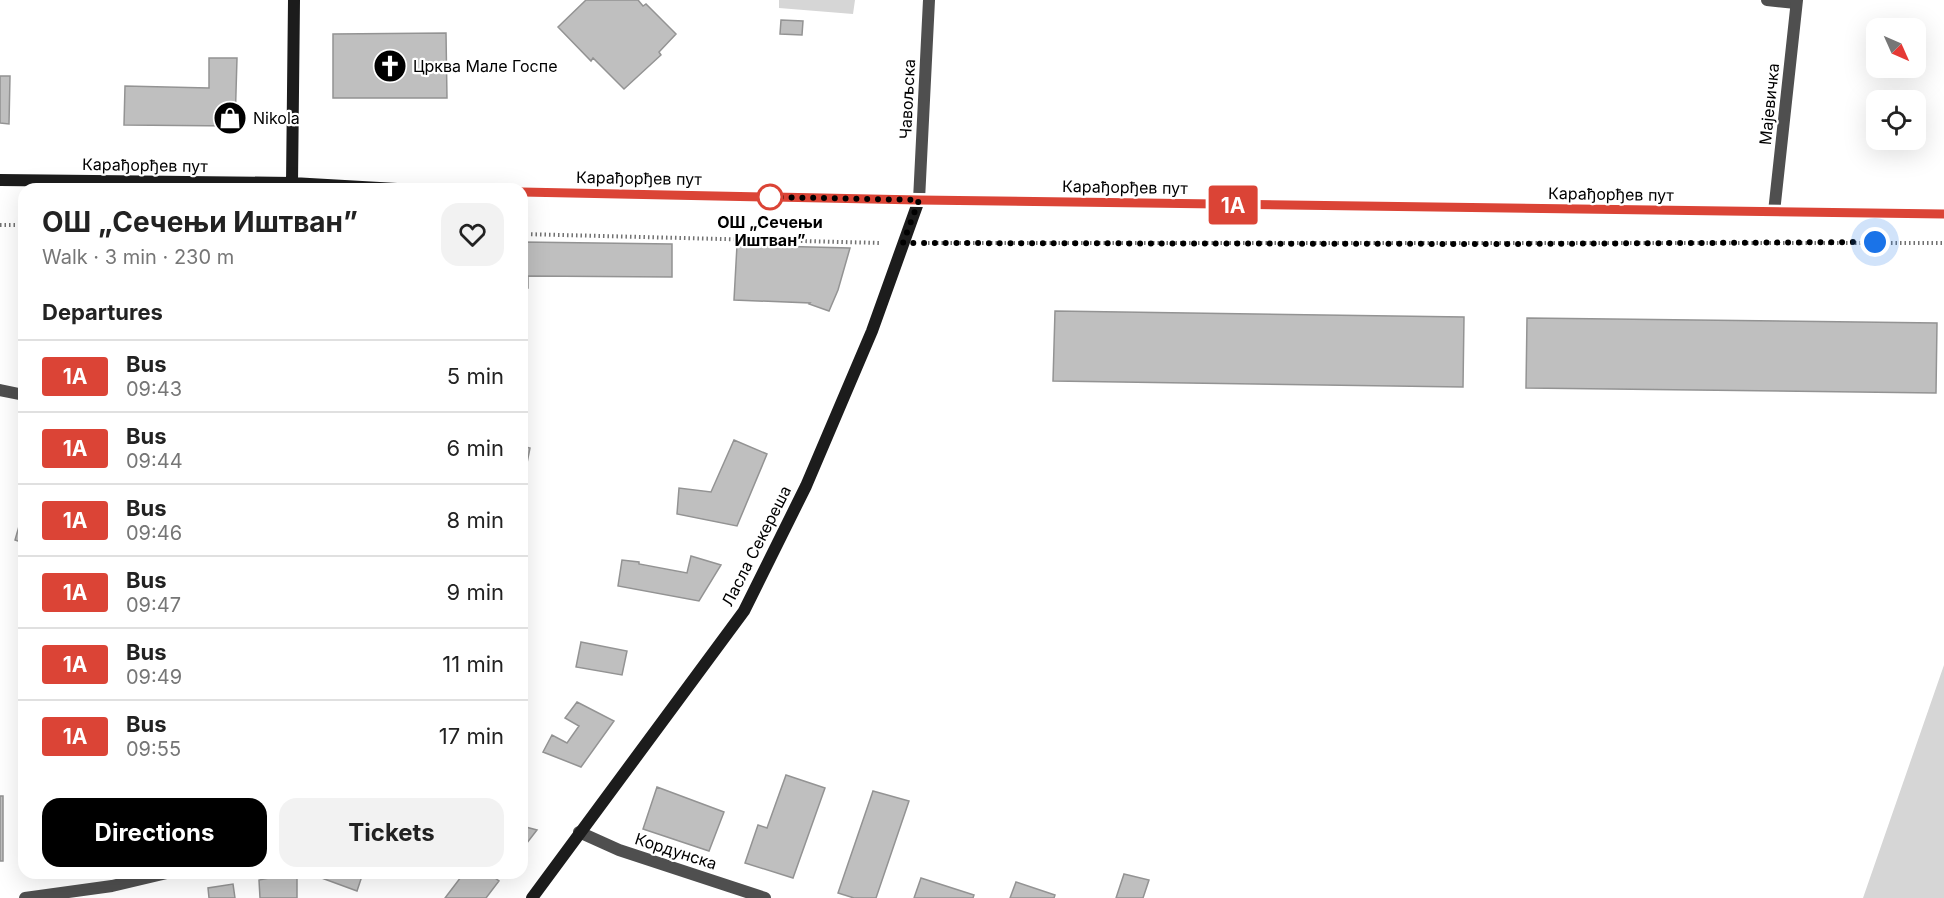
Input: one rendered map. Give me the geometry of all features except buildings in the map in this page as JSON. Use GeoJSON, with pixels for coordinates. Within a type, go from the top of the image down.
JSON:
{"type":"FeatureCollection","features":[{"type":"Feature","properties":{"kind":"main road"},"geometry":{"type":"LineString","coordinates":[[292,183],[294,0]]}},
{"type":"Feature","properties":{"kind":"main road","name":"Карађорђев пут"},"geometry":{"type":"LineString","coordinates":[[0,180],[292,183]]}},
{"type":"Feature","properties":{"kind":"main road","name":"Карађорђев пут"},"geometry":{"type":"LineString","coordinates":[[528,192],[919,200],[1944,214]]}},
{"type":"Feature","properties":{"kind":"main road","name":"Ласла Секереша"},"geometry":{"type":"LineString","coordinates":[[532,898],[744,611],[811,475],[872,331],[919,200]]}},
{"type":"Feature","properties":{"kind":"street","name":"Чавољска"},"geometry":{"type":"LineString","coordinates":[[919,200],[929,0]]}},
{"type":"Feature","properties":{"kind":"street"},"geometry":{"type":"LineString","coordinates":[[1767,0],[1796,1]]}},
{"type":"Feature","properties":{"kind":"street","name":"Мајевичка"},"geometry":{"type":"LineString","coordinates":[[1774,212],[1796,1]]}},
{"type":"Feature","properties":{"kind":"street"},"geometry":{"type":"LineString","coordinates":[[0,390],[18,394]]}},
{"type":"Feature","properties":{"kind":"street","name":"Кордунска"},"geometry":{"type":"LineString","coordinates":[[579,832],[619,850],[765,898]]}},
{"type":"Feature","properties":{"kind":"street"},"geometry":{"type":"LineString","coordinates":[[25,898],[113,892],[150,879]]}},
{"type":"Feature","properties":{"kind":"path"},"geometry":{"type":"LineString","coordinates":[[0,225],[18,225]]}},
{"type":"Feature","properties":{"kind":"path"},"geometry":{"type":"LineString","coordinates":[[528,234],[903,243],[1944,243]]}},
{"type":"Feature","properties":{"kind":"shaded area"},"geometry":{"type":"Polygon","coordinates":[[[779,0],[855,0],[853,14],[779,8],[779,0]]]}},
{"type":"Feature","properties":{"kind":"shaded area"},"geometry":{"type":"Polygon","coordinates":[[[1944,665],[1944,898],[1863,898],[1944,665]]]}},
{"type":"Feature","properties":{"kind":"bus line","name":"1A"},"geometry":{"type":"LineString","coordinates":[[528,192],[919,200],[1944,214]]}},
{"type":"Feature","properties":{"kind":"place","name":"Црква Мале Госпе"},"geometry":{"type":"Point","coordinates":[390,66]}},
{"type":"Feature","properties":{"kind":"place","name":"Nikola"},"geometry":{"type":"Point","coordinates":[230,118]}},
{"type":"Feature","properties":{"kind":"place","name":"ОШ „Сечењи Иштван”"},"geometry":{"type":"Point","coordinates":[770,197]}},
{"type":"Feature","properties":{"kind":"route"},"geometry":{"type":"LineString","coordinates":[[770,197],[919,200],[903,243],[1875,242]]}}]}
